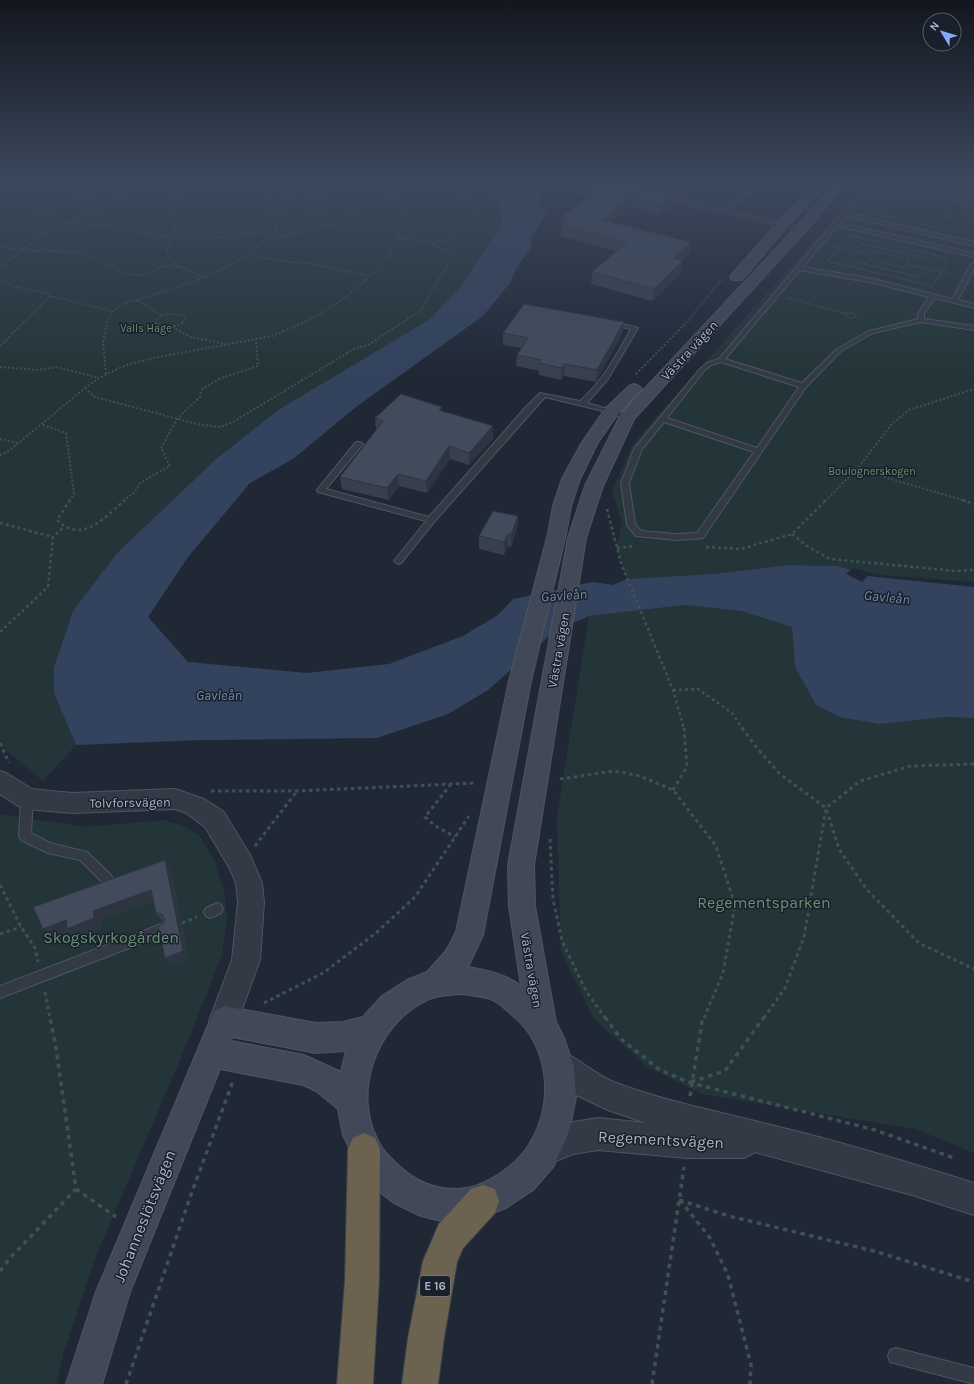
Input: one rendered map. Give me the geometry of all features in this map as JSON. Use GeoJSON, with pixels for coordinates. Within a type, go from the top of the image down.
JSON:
{"type":"FeatureCollection","features":[{"type":"Feature","properties":{"kind":"highway"},"geometry":{"type":"LineString","coordinates":[[355,1384],[362,1281],[364,1149]]}},
{"type":"Feature","properties":{"kind":"highway","name":"E 16"},"geometry":{"type":"LineString","coordinates":[[420,1384],[426,1338],[440,1261],[451,1236],[483,1201]]}},
{"type":"Feature","properties":{"kind":"main road","name":"Västra vägen"},"geometry":{"type":"LineString","coordinates":[[436,983],[456,961],[469,935],[520,681],[557,534],[562,506],[571,479],[589,444],[611,412],[707,313],[764,246]]}},
{"type":"Feature","properties":{"kind":"main road","name":"Västra vägen"},"geometry":{"type":"LineString","coordinates":[[542,1026],[522,906],[521,865],[577,538],[594,486],[627,417],[787,246]]}},
{"type":"Feature","properties":{"kind":"main road"},"geometry":{"type":"LineString","coordinates":[[460,980],[484,983],[506,992],[526,1007],[542,1026],[552,1044],[559,1065],[561,1086],[560,1107],[555,1128],[546,1149],[530,1172],[508,1190],[483,1201],[455,1206],[427,1202],[402,1191],[380,1173],[364,1149],[355,1125],[351,1100],[353,1075],[360,1052],[371,1030],[384,1013],[417,989],[436,983],[460,980]]}},
{"type":"Feature","properties":{"kind":"main road"},"geometry":{"type":"LineString","coordinates":[[224,1020],[316,1038],[343,1037],[371,1030]]}},
{"type":"Feature","properties":{"kind":"main road","name":"Johanneslötsvägen"},"geometry":{"type":"LineString","coordinates":[[84,1384],[113,1292],[226,1054],[224,1020]]}},
{"type":"Feature","properties":{"kind":"main road"},"geometry":{"type":"LineString","coordinates":[[226,1054],[304,1070],[327,1080],[351,1100]]}},
{"type":"Feature","properties":{"kind":"street","name":"Tolvforsvägen"},"geometry":{"type":"LineString","coordinates":[[8,774],[27,799],[72,803],[174,799],[195,806],[214,819],[241,863],[249,883],[250,925],[246,960],[224,1020]]}},
{"type":"Feature","properties":{"kind":"street","name":"Regementsvägen"},"geometry":{"type":"LineString","coordinates":[[559,1065],[583,1082],[608,1095],[687,1120],[777,1142],[912,1179],[974,1199]]}},
{"type":"Feature","properties":{"kind":"street","name":"Regementsvägen"},"geometry":{"type":"LineString","coordinates":[[546,1149],[573,1138],[598,1134],[687,1142],[777,1142]]}},
{"type":"Feature","properties":{"kind":"lane"},"geometry":{"type":"LineString","coordinates":[[820,246],[721,360],[709,364],[702,370],[638,449],[625,483],[631,525],[640,534],[676,537],[700,536],[803,386],[839,350],[871,332],[921,320],[974,328]]}},
{"type":"Feature","properties":{"kind":"lane"},"geometry":{"type":"LineString","coordinates":[[932,246],[974,255]]}},
{"type":"Feature","properties":{"kind":"lane"},"geometry":{"type":"LineString","coordinates":[[954,301],[974,264]]}},
{"type":"Feature","properties":{"kind":"lane"},"geometry":{"type":"LineString","coordinates":[[799,268],[874,281],[974,306]]}},
{"type":"Feature","properties":{"kind":"lane"},"geometry":{"type":"LineString","coordinates":[[921,320],[922,313],[933,296]]}},
{"type":"Feature","properties":{"kind":"lane"},"geometry":{"type":"LineString","coordinates":[[582,404],[595,392],[606,378],[635,328],[600,322]]}},
{"type":"Feature","properties":{"kind":"lane"},"geometry":{"type":"LineString","coordinates":[[721,360],[803,386]]}},
{"type":"Feature","properties":{"kind":"lane"},"geometry":{"type":"LineString","coordinates":[[398,561],[431,520],[527,411],[543,395],[627,417]]}},
{"type":"Feature","properties":{"kind":"lane"},"geometry":{"type":"LineString","coordinates":[[661,419],[759,451]]}},
{"type":"Feature","properties":{"kind":"lane"},"geometry":{"type":"LineString","coordinates":[[359,444],[321,490],[431,520]]}},
{"type":"Feature","properties":{"kind":"lane"},"geometry":{"type":"LineString","coordinates":[[27,799],[26,836],[48,848],[83,856],[108,879]]}},
{"type":"Feature","properties":{"kind":"lane"},"geometry":{"type":"LineString","coordinates":[[0,992],[164,930]]}},
{"type":"Feature","properties":{"kind":"lane"},"geometry":{"type":"LineString","coordinates":[[896,1356],[974,1376]]}},
{"type":"Feature","properties":{"kind":"path"},"geometry":{"type":"LineString","coordinates":[[0,246],[23,251],[91,256],[135,276],[168,266],[179,267],[204,277]]}},
{"type":"Feature","properties":{"kind":"path"},"geometry":{"type":"LineString","coordinates":[[0,268],[29,246]]}},
{"type":"Feature","properties":{"kind":"path"},"geometry":{"type":"LineString","coordinates":[[169,246],[168,254],[179,267]]}},
{"type":"Feature","properties":{"kind":"path"},"geometry":{"type":"LineString","coordinates":[[106,374],[103,332],[112,311],[121,305],[204,277],[250,255],[261,246]]}},
{"type":"Feature","properties":{"kind":"path"},"geometry":{"type":"LineString","coordinates":[[0,455],[9,451],[99,378],[126,365],[154,358],[272,336],[315,318],[337,304],[369,276],[388,256],[393,246]]}},
{"type":"Feature","properties":{"kind":"path"},"geometry":{"type":"LineString","coordinates":[[85,388],[95,396],[197,424],[220,427],[233,422],[354,348],[368,345],[422,309],[439,278],[453,257],[446,249],[440,246]]}},
{"type":"Feature","properties":{"kind":"path"},"geometry":{"type":"LineString","coordinates":[[829,246],[871,255]]}},
{"type":"Feature","properties":{"kind":"path"},"geometry":{"type":"LineString","coordinates":[[842,246],[828,261],[932,286],[942,272],[948,258],[895,246]]}},
{"type":"Feature","properties":{"kind":"path"},"geometry":{"type":"LineString","coordinates":[[861,246],[849,260],[918,277],[925,268],[929,259],[869,246]]}},
{"type":"Feature","properties":{"kind":"path"},"geometry":{"type":"LineString","coordinates":[[874,251],[908,260],[906,264],[904,268],[868,259],[874,251]]}},
{"type":"Feature","properties":{"kind":"path"},"geometry":{"type":"LineString","coordinates":[[250,255],[289,262],[307,263],[369,276]]}},
{"type":"Feature","properties":{"kind":"path"},"geometry":{"type":"LineString","coordinates":[[906,264],[966,278]]}},
{"type":"Feature","properties":{"kind":"path"},"geometry":{"type":"LineString","coordinates":[[0,279],[15,287],[46,293],[50,296],[112,311]]}},
{"type":"Feature","properties":{"kind":"path"},"geometry":{"type":"LineString","coordinates":[[694,312],[714,288]]}},
{"type":"Feature","properties":{"kind":"path"},"geometry":{"type":"LineString","coordinates":[[777,295],[844,313],[853,313],[857,317],[850,318],[844,313]]}},
{"type":"Feature","properties":{"kind":"path"},"geometry":{"type":"LineString","coordinates":[[0,346],[50,296]]}},
{"type":"Feature","properties":{"kind":"path"},"geometry":{"type":"LineString","coordinates":[[137,300],[161,315]]}},
{"type":"Feature","properties":{"kind":"path"},"geometry":{"type":"LineString","coordinates":[[175,313],[185,316],[185,319],[181,324],[172,327],[163,327],[156,324],[156,320],[161,315],[175,313]]}},
{"type":"Feature","properties":{"kind":"path"},"geometry":{"type":"LineString","coordinates":[[172,327],[189,336],[228,344]]}},
{"type":"Feature","properties":{"kind":"path"},"geometry":{"type":"LineString","coordinates":[[42,425],[66,433],[74,494],[57,520],[64,527],[81,530],[91,528],[135,492],[140,483],[170,466],[161,448],[178,418],[200,397],[201,390],[212,382],[236,372],[258,366],[256,339]]}},
{"type":"Feature","properties":{"kind":"path"},"geometry":{"type":"LineString","coordinates":[[0,367],[38,370],[56,367],[99,378]]}},
{"type":"Feature","properties":{"kind":"path"},"geometry":{"type":"LineString","coordinates":[[699,547],[741,548],[792,534],[857,469],[892,424],[909,410],[974,389]]}},
{"type":"Feature","properties":{"kind":"path"},"geometry":{"type":"LineString","coordinates":[[0,439],[19,443]]}},
{"type":"Feature","properties":{"kind":"path"},"geometry":{"type":"LineString","coordinates":[[857,469],[974,504]]}},
{"type":"Feature","properties":{"kind":"path"},"geometry":{"type":"LineString","coordinates":[[0,523],[24,528],[53,537]]}},
{"type":"Feature","properties":{"kind":"path"},"geometry":{"type":"LineString","coordinates":[[0,632],[48,588],[53,537],[64,527]]}},
{"type":"Feature","properties":{"kind":"path"},"geometry":{"type":"LineString","coordinates":[[792,534],[807,546],[830,559],[955,571],[974,570]]}},
{"type":"Feature","properties":{"kind":"path"},"geometry":{"type":"LineString","coordinates":[[640,546],[617,548],[621,563],[673,690],[684,726],[687,767],[673,790]]}},
{"type":"Feature","properties":{"kind":"path"},"geometry":{"type":"LineString","coordinates":[[673,690],[698,689],[732,713],[756,747],[780,774],[826,808],[839,849],[867,890],[919,943],[967,967],[974,968]]}},
{"type":"Feature","properties":{"kind":"path"},"geometry":{"type":"LineString","coordinates":[[0,744],[9,763],[8,774]]}},
{"type":"Feature","properties":{"kind":"path"},"geometry":{"type":"LineString","coordinates":[[691,1083],[725,1071],[785,988],[804,937],[826,808],[860,782],[911,766],[974,764]]}},
{"type":"Feature","properties":{"kind":"path"},"geometry":{"type":"LineString","coordinates":[[560,779],[614,771],[640,776],[673,790],[716,846],[735,905],[723,973],[702,1022],[691,1083]]}},
{"type":"Feature","properties":{"kind":"path"},"geometry":{"type":"LineString","coordinates":[[208,791],[297,791],[474,783]]}},
{"type":"Feature","properties":{"kind":"path"},"geometry":{"type":"LineString","coordinates":[[451,784],[425,817],[434,825],[455,837]]}},
{"type":"Feature","properties":{"kind":"path"},"geometry":{"type":"LineString","coordinates":[[241,863],[297,791]]}},
{"type":"Feature","properties":{"kind":"path"},"geometry":{"type":"LineString","coordinates":[[253,1025],[260,1005],[323,973],[376,932],[415,897],[471,813]]}},
{"type":"Feature","properties":{"kind":"path"},"geometry":{"type":"LineString","coordinates":[[550,832],[553,899],[562,941],[586,992],[621,1039],[660,1070],[691,1083],[875,1130],[954,1158]]}},
{"type":"Feature","properties":{"kind":"path"},"geometry":{"type":"LineString","coordinates":[[0,885],[21,927],[34,948],[42,976],[56,1048],[76,1189],[116,1217]]}},
{"type":"Feature","properties":{"kind":"path"},"geometry":{"type":"LineString","coordinates":[[0,934],[21,927]]}},
{"type":"Feature","properties":{"kind":"path"},"geometry":{"type":"LineString","coordinates":[[126,1384],[191,1196],[226,1054]]}},
{"type":"Feature","properties":{"kind":"path"},"geometry":{"type":"LineString","coordinates":[[0,1271],[11,1257],[76,1189]]}},
{"type":"Feature","properties":{"kind":"path"},"geometry":{"type":"LineString","coordinates":[[679,1200],[729,1216],[874,1251],[974,1282]]}},
{"type":"Feature","properties":{"kind":"path"},"geometry":{"type":"LineString","coordinates":[[652,1384],[679,1200]]}},
{"type":"Feature","properties":{"kind":"path"},"geometry":{"type":"LineString","coordinates":[[679,1200],[710,1238],[728,1275],[751,1365],[750,1384]]}},
{"type":"Feature","properties":{"kind":"green space","name":"Valls Hage"},"geometry":{"type":"Polygon","coordinates":[[[0,246],[488,246],[460,287],[430,319],[278,410],[216,459],[117,553],[73,611],[54,667],[76,745],[43,781],[0,745],[0,246]]]}},
{"type":"Feature","properties":{"kind":"green space","name":"Boulognerskogen"},"geometry":{"type":"Polygon","coordinates":[[[809,246],[974,246],[974,584],[880,577],[836,566],[789,565],[712,574],[627,579],[617,548],[622,522],[612,492],[631,447],[809,246]]]}},
{"type":"Feature","properties":{"kind":"green space","name":"Regementsparken"},"geometry":{"type":"Polygon","coordinates":[[[685,605],[741,611],[792,627],[795,667],[816,705],[839,717],[879,724],[945,717],[974,718],[974,1153],[915,1129],[702,1094],[648,1067],[593,1018],[561,951],[557,817],[589,616],[685,605]]]}},
{"type":"Feature","properties":{"kind":"green space","name":"Skogskyrkogården"},"geometry":{"type":"Polygon","coordinates":[[[0,814],[86,827],[163,820],[182,825],[199,835],[214,860],[224,892],[227,918],[222,955],[180,1060],[96,1256],[64,1351],[57,1384],[0,1384],[0,814]]]}},
{"type":"Feature","properties":{"kind":"water","name":"Gavleån"},"geometry":{"type":"Polygon","coordinates":[[[487,246],[531,246],[517,267],[510,283],[483,316],[356,407],[293,459],[250,483],[188,557],[148,617],[188,662],[307,673],[389,664],[463,636],[498,615],[513,599],[593,582],[613,585],[627,579],[712,574],[789,565],[836,566],[880,577],[974,584],[974,718],[945,717],[879,724],[839,717],[816,705],[795,667],[792,627],[741,611],[685,605],[589,616],[556,630],[488,690],[448,714],[377,738],[202,740],[76,745],[54,693],[54,667],[73,611],[117,553],[216,459],[278,410],[430,319],[460,287],[487,246]]]}},
{"type":"Feature","properties":{"kind":"pier"},"geometry":{"type":"Polygon","coordinates":[[[853,568],[880,575],[974,582],[974,587],[868,576],[862,582],[846,574],[853,568]]]}},
{"type":"Feature","properties":{"kind":"building"},"geometry":{"type":"Polygon","coordinates":[[[623,246],[687,246],[674,258],[683,260],[654,289],[592,272],[623,246]]]}},
{"type":"Feature","properties":{"kind":"building"},"geometry":{"type":"Polygon","coordinates":[[[524,304],[624,322],[597,370],[565,364],[562,368],[539,363],[542,360],[517,355],[528,338],[503,333],[524,304]]]}},
{"type":"Feature","properties":{"kind":"building"},"geometry":{"type":"Polygon","coordinates":[[[401,394],[442,407],[439,410],[493,426],[469,453],[449,446],[426,481],[398,474],[387,488],[340,477],[383,421],[375,418],[401,394]]]}},
{"type":"Feature","properties":{"kind":"building"},"geometry":{"type":"Polygon","coordinates":[[[493,511],[518,516],[511,535],[508,534],[504,542],[479,536],[493,511]]]}},
{"type":"Feature","properties":{"kind":"building"},"geometry":{"type":"Polygon","coordinates":[[[165,860],[183,951],[165,958],[158,926],[163,924],[165,919],[162,914],[156,913],[151,890],[93,911],[94,918],[67,929],[66,920],[43,929],[33,907],[165,860]]]}}]}
